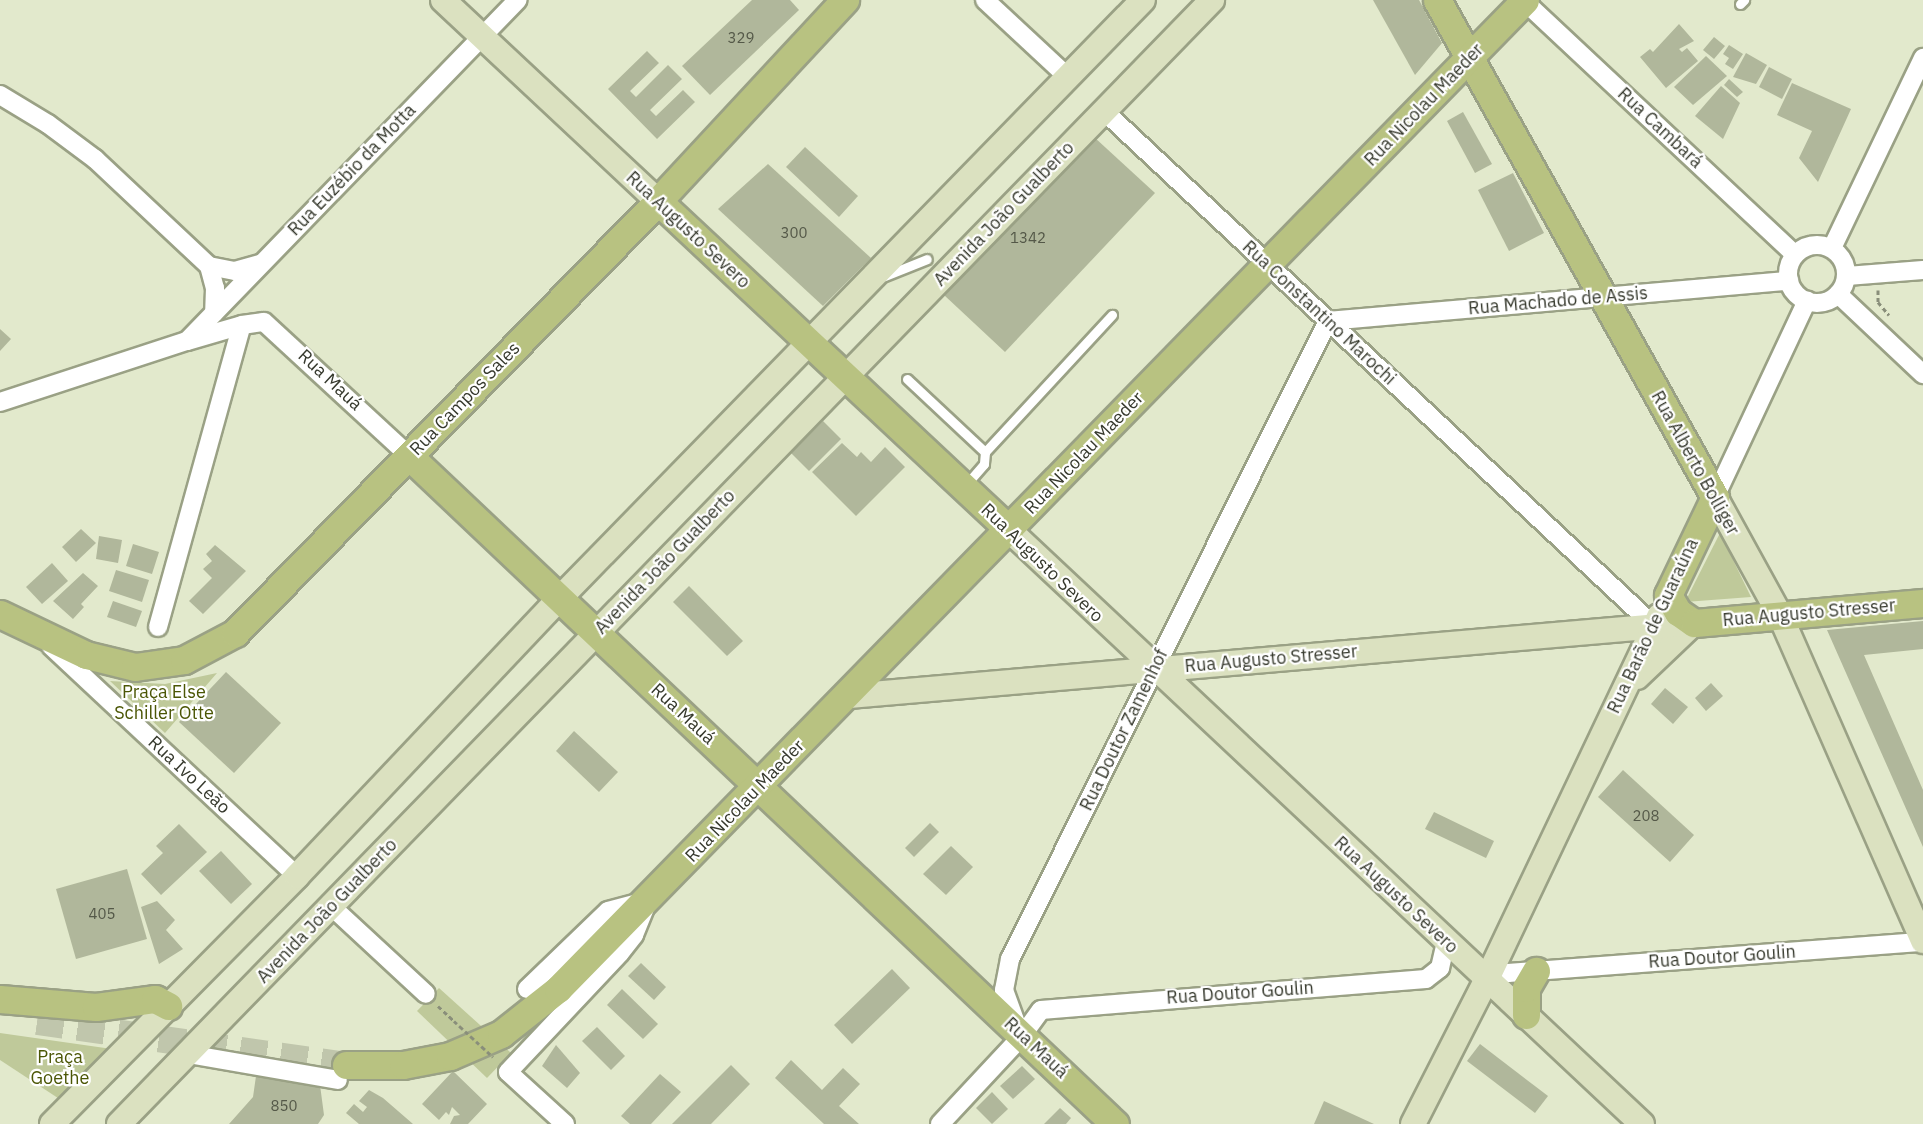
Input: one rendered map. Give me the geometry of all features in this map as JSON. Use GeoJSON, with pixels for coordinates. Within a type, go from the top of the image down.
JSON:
{"type":"FeatureCollection","features":[{"type":"Feature","properties":{"kind":"main road","name":"Rua Campos Sales"},"geometry":{"type":"LineString","coordinates":[[0,614],[29,625],[86,655],[120,665],[157,665],[202,652],[258,613],[657,201],[845,0]]}},
{"type":"Feature","properties":{"kind":"main road","name":"Rua Alberto Bolliger"},"geometry":{"type":"LineString","coordinates":[[1437,0],[1715,497]]}},
{"type":"Feature","properties":{"kind":"main road","name":"Rua Nicolau Maeder"},"geometry":{"type":"LineString","coordinates":[[342,1072],[427,1062],[487,1051],[537,1007],[648,901],[1525,1]]}},
{"type":"Feature","properties":{"kind":"main road","name":"Rua Augusto Severo"},"geometry":{"type":"LineString","coordinates":[[657,201],[1009,530]]}},
{"type":"Feature","properties":{"kind":"main road","name":"Rua Mauá"},"geometry":{"type":"LineString","coordinates":[[409,456],[1115,1124]]}},
{"type":"Feature","properties":{"kind":"main road","name":"Rua Barão de Guaraúna"},"geometry":{"type":"LineString","coordinates":[[1668,595],[1715,497]]}},
{"type":"Feature","properties":{"kind":"main road"},"geometry":{"type":"LineString","coordinates":[[1668,595],[1677,612],[1694,623]]}},
{"type":"Feature","properties":{"kind":"main road","name":"Rua Augusto Stresser"},"geometry":{"type":"LineString","coordinates":[[1694,623],[1923,603]]}},
{"type":"Feature","properties":{"kind":"main road"},"geometry":{"type":"LineString","coordinates":[[1526,1015],[1526,988],[1536,970]]}},
{"type":"Feature","properties":{"kind":"main road"},"geometry":{"type":"LineString","coordinates":[[0,999],[96,1008],[155,999],[168,1006]]}},
{"type":"Feature","properties":{"kind":"main road"},"geometry":{"type":"LineString","coordinates":[[0,1016],[37,1021]]}},
{"type":"Feature","properties":{"kind":"street","name":"Rua Augusto Severo"},"geometry":{"type":"LineString","coordinates":[[443,0],[657,201]]}},
{"type":"Feature","properties":{"kind":"street","name":"Rua Euzébio da Motta"},"geometry":{"type":"LineString","coordinates":[[187,341],[518,0]]}},
{"type":"Feature","properties":{"kind":"street"},"geometry":{"type":"LineString","coordinates":[[985,0],[1068,77]]}},
{"type":"Feature","properties":{"kind":"street"},"geometry":{"type":"LineString","coordinates":[[51,1124],[297,876],[560,598],[1143,0]]}},
{"type":"Feature","properties":{"kind":"street","name":"Avenida João Gualberto"},"geometry":{"type":"LineString","coordinates":[[125,1122],[331,906],[1212,0]]}},
{"type":"Feature","properties":{"kind":"street","name":"Rua Cambará"},"geometry":{"type":"LineString","coordinates":[[1525,1],[1795,255]]}},
{"type":"Feature","properties":{"kind":"street"},"geometry":{"type":"LineString","coordinates":[[1832,248],[1923,58]]}},
{"type":"Feature","properties":{"kind":"street"},"geometry":{"type":"LineString","coordinates":[[0,95],[48,124],[95,159],[209,266],[215,288],[214,313]]}},
{"type":"Feature","properties":{"kind":"street","name":"Rua Constantino Marochi"},"geometry":{"type":"LineString","coordinates":[[1104,111],[1654,626]]}},
{"type":"Feature","properties":{"kind":"street"},"geometry":{"type":"LineString","coordinates":[[1809,246],[1832,248],[1843,260],[1847,276],[1838,294],[1824,302],[1808,301],[1795,293],[1789,281],[1788,270],[1795,255],[1809,246]]}},
{"type":"Feature","properties":{"kind":"street"},"geometry":{"type":"LineString","coordinates":[[209,266],[235,271],[262,264]]}},
{"type":"Feature","properties":{"kind":"street"},"geometry":{"type":"LineString","coordinates":[[1847,276],[1923,270]]}},
{"type":"Feature","properties":{"kind":"street","name":"Rua Machado de Assis"},"geometry":{"type":"LineString","coordinates":[[1328,321],[1789,281]]}},
{"type":"Feature","properties":{"kind":"street"},"geometry":{"type":"LineString","coordinates":[[1838,294],[1923,374]]}},
{"type":"Feature","properties":{"kind":"street","name":"Rua Barão de Guaraúna"},"geometry":{"type":"LineString","coordinates":[[1715,497],[1808,301]]}},
{"type":"Feature","properties":{"kind":"street","name":"Rua Doutor Zamenhof"},"geometry":{"type":"LineString","coordinates":[[1022,1036],[1004,990],[1010,959],[1328,321]]}},
{"type":"Feature","properties":{"kind":"street","name":"Rua Mauá"},"geometry":{"type":"LineString","coordinates":[[0,402],[187,341],[242,325],[264,322],[273,327],[409,456]]}},
{"type":"Feature","properties":{"kind":"street"},"geometry":{"type":"LineString","coordinates":[[158,627],[242,325]]}},
{"type":"Feature","properties":{"kind":"street","name":"Rua Alberto Bolliger"},"geometry":{"type":"LineString","coordinates":[[1715,497],[1780,615],[1923,942]]}},
{"type":"Feature","properties":{"kind":"street"},"geometry":{"type":"LineString","coordinates":[[1701,525],[1720,525],[1738,539]]}},
{"type":"Feature","properties":{"kind":"street","name":"Rua Augusto Severo"},"geometry":{"type":"LineString","coordinates":[[1009,530],[1154,669],[1642,1124]]}},
{"type":"Feature","properties":{"kind":"street","name":"Rua Barão de Guaraúna"},"geometry":{"type":"LineString","coordinates":[[1413,1124],[1487,979],[1668,595]]}},
{"type":"Feature","properties":{"kind":"street","name":"Rua Barão de Guaraúna"},"geometry":{"type":"LineString","coordinates":[[1607,724],[1647,664],[1694,623]]}},
{"type":"Feature","properties":{"kind":"street","name":"Rua Augusto Stresser"},"geometry":{"type":"LineString","coordinates":[[849,696],[1694,623]]}},
{"type":"Feature","properties":{"kind":"street","name":"Rua Ivo Leão"},"geometry":{"type":"LineString","coordinates":[[29,625],[297,876]]}},
{"type":"Feature","properties":{"kind":"street"},"geometry":{"type":"LineString","coordinates":[[527,989],[608,911],[648,901]]}},
{"type":"Feature","properties":{"kind":"street"},"geometry":{"type":"LineString","coordinates":[[559,1122],[508,1072],[620,953],[634,935],[648,901]]}},
{"type":"Feature","properties":{"kind":"street"},"geometry":{"type":"LineString","coordinates":[[331,906],[426,994]]}},
{"type":"Feature","properties":{"kind":"street","name":"Rua Doutor Goulin"},"geometry":{"type":"LineString","coordinates":[[1022,1036],[1033,1016],[1053,1007],[1426,979],[1440,968],[1446,942]]}},
{"type":"Feature","properties":{"kind":"street","name":"Rua Doutor Goulin"},"geometry":{"type":"LineString","coordinates":[[1487,979],[1536,970],[1923,942]]}},
{"type":"Feature","properties":{"kind":"street"},"geometry":{"type":"LineString","coordinates":[[940,1124],[1022,1036]]}},
{"type":"Feature","properties":{"kind":"street"},"geometry":{"type":"LineString","coordinates":[[188,1054],[342,1072]]}},
{"type":"Feature","properties":{"kind":"lane"},"geometry":{"type":"LineString","coordinates":[[869,282],[927,260]]}},
{"type":"Feature","properties":{"kind":"lane"},"geometry":{"type":"LineString","coordinates":[[963,488],[984,464],[985,452],[1112,315]]}},
{"type":"Feature","properties":{"kind":"lane"},"geometry":{"type":"LineString","coordinates":[[907,379],[985,452]]}},
{"type":"Feature","properties":{"kind":"path"},"geometry":{"type":"LineString","coordinates":[[1880,285],[1878,302],[1894,320]]}},
{"type":"Feature","properties":{"kind":"path"},"geometry":{"type":"LineString","coordinates":[[426,994],[487,1051]]}},
{"type":"Feature","properties":{"kind":"green space"},"geometry":{"type":"Polygon","coordinates":[[[1720,533],[1751,597],[1685,602],[1720,533]]]}},
{"type":"Feature","properties":{"kind":"green space","name":"Praça Else Schiller Otte"},"geometry":{"type":"Polygon","coordinates":[[[217,673],[165,733],[110,681],[165,684],[217,673]]]}},
{"type":"Feature","properties":{"kind":"green space"},"geometry":{"type":"Polygon","coordinates":[[[439,988],[511,1053],[487,1078],[417,1011],[439,988]]]}},
{"type":"Feature","properties":{"kind":"green space","name":"Praça Goethe"},"geometry":{"type":"Polygon","coordinates":[[[0,1033],[119,1050],[64,1102],[0,1060],[0,1033]]]}},
{"type":"Feature","properties":{"kind":"building"},"geometry":{"type":"Polygon","coordinates":[[[752,0],[790,0],[799,10],[710,95],[682,66],[752,0]]]}},
{"type":"Feature","properties":{"kind":"building"},"geometry":{"type":"Polygon","coordinates":[[[1373,0],[1419,0],[1442,43],[1415,75],[1373,0]]]}},
{"type":"Feature","properties":{"kind":"building"},"geometry":{"type":"Polygon","coordinates":[[[1679,24],[1694,41],[1679,49],[1682,52],[1687,48],[1698,61],[1666,88],[1640,57],[1650,49],[1653,52],[1679,24]]]}},
{"type":"Feature","properties":{"kind":"building"},"geometry":{"type":"Polygon","coordinates":[[[1714,37],[1725,46],[1714,59],[1703,50],[1714,37]]]}},
{"type":"Feature","properties":{"kind":"building"},"geometry":{"type":"Polygon","coordinates":[[[1729,45],[1743,54],[1733,69],[1725,64],[1729,58],[1723,54],[1729,45]]]}},
{"type":"Feature","properties":{"kind":"building"},"geometry":{"type":"Polygon","coordinates":[[[647,51],[659,63],[630,91],[636,97],[668,65],[682,79],[650,110],[656,116],[683,90],[695,102],[657,139],[608,89],[647,51]]]}},
{"type":"Feature","properties":{"kind":"building"},"geometry":{"type":"Polygon","coordinates":[[[1746,53],[1767,65],[1756,84],[1733,77],[1746,53]]]}},
{"type":"Feature","properties":{"kind":"building"},"geometry":{"type":"Polygon","coordinates":[[[1706,56],[1727,76],[1693,105],[1674,87],[1706,56]]]}},
{"type":"Feature","properties":{"kind":"building"},"geometry":{"type":"Polygon","coordinates":[[[1769,67],[1792,79],[1782,99],[1759,87],[1769,67]]]}},
{"type":"Feature","properties":{"kind":"building"},"geometry":{"type":"Polygon","coordinates":[[[1729,79],[1743,92],[1737,97],[1724,85],[1729,79]]]}},
{"type":"Feature","properties":{"kind":"building"},"geometry":{"type":"Polygon","coordinates":[[[1792,83],[1851,109],[1818,182],[1799,158],[1812,131],[1777,115],[1792,83]]]}},
{"type":"Feature","properties":{"kind":"building"},"geometry":{"type":"Polygon","coordinates":[[[1721,86],[1740,103],[1723,139],[1695,116],[1721,86]]]}},
{"type":"Feature","properties":{"kind":"building"},"geometry":{"type":"Polygon","coordinates":[[[1463,112],[1492,164],[1475,173],[1447,121],[1463,112]]]}},
{"type":"Feature","properties":{"kind":"building"},"geometry":{"type":"Polygon","coordinates":[[[1094,137],[1155,193],[1005,352],[944,295],[1094,137]]]}},
{"type":"Feature","properties":{"kind":"building"},"geometry":{"type":"Polygon","coordinates":[[[805,147],[858,196],[839,217],[786,167],[805,147]]]}},
{"type":"Feature","properties":{"kind":"building"},"geometry":{"type":"Polygon","coordinates":[[[768,164],[871,258],[823,306],[718,209],[768,164]]]}},
{"type":"Feature","properties":{"kind":"building"},"geometry":{"type":"Polygon","coordinates":[[[1513,173],[1544,233],[1509,251],[1478,190],[1513,173]]]}},
{"type":"Feature","properties":{"kind":"building"},"geometry":{"type":"Polygon","coordinates":[[[0,329],[11,339],[0,351],[0,329]]]}},
{"type":"Feature","properties":{"kind":"building"},"geometry":{"type":"Polygon","coordinates":[[[823,421],[841,439],[809,471],[791,453],[823,421]]]}},
{"type":"Feature","properties":{"kind":"building"},"geometry":{"type":"Polygon","coordinates":[[[842,443],[857,457],[861,452],[871,462],[885,447],[905,467],[856,516],[812,472],[842,443]]]}},
{"type":"Feature","properties":{"kind":"building"},"geometry":{"type":"Polygon","coordinates":[[[81,529],[96,543],[76,562],[62,547],[81,529]]]}},
{"type":"Feature","properties":{"kind":"building"},"geometry":{"type":"Polygon","coordinates":[[[99,536],[122,540],[118,563],[96,559],[99,536]]]}},
{"type":"Feature","properties":{"kind":"building"},"geometry":{"type":"Polygon","coordinates":[[[133,544],[159,552],[152,574],[126,566],[133,544]]]}},
{"type":"Feature","properties":{"kind":"building"},"geometry":{"type":"Polygon","coordinates":[[[215,545],[246,571],[203,614],[189,601],[212,578],[203,569],[212,561],[206,554],[215,545]]]}},
{"type":"Feature","properties":{"kind":"building"},"geometry":{"type":"Polygon","coordinates":[[[52,563],[68,581],[42,604],[26,587],[52,563]]]}},
{"type":"Feature","properties":{"kind":"building"},"geometry":{"type":"Polygon","coordinates":[[[116,570],[149,580],[142,602],[109,591],[116,570]]]}},
{"type":"Feature","properties":{"kind":"building"},"geometry":{"type":"Polygon","coordinates":[[[83,573],[98,586],[81,604],[84,607],[73,619],[53,601],[83,573]]]}},
{"type":"Feature","properties":{"kind":"building"},"geometry":{"type":"Polygon","coordinates":[[[689,586],[743,641],[727,656],[673,602],[689,586]]]}},
{"type":"Feature","properties":{"kind":"building"},"geometry":{"type":"Polygon","coordinates":[[[113,601],[142,611],[136,627],[107,617],[113,601]]]}},
{"type":"Feature","properties":{"kind":"building"},"geometry":{"type":"Polygon","coordinates":[[[1923,621],[1923,649],[1864,655],[1923,790],[1923,847],[1827,630],[1923,621]]]}},
{"type":"Feature","properties":{"kind":"building"},"geometry":{"type":"Polygon","coordinates":[[[226,672],[281,723],[234,773],[179,722],[226,672]]]}},
{"type":"Feature","properties":{"kind":"building"},"geometry":{"type":"Polygon","coordinates":[[[1711,683],[1723,696],[1706,711],[1695,698],[1711,683]]]}},
{"type":"Feature","properties":{"kind":"building"},"geometry":{"type":"Polygon","coordinates":[[[1665,688],[1688,707],[1673,724],[1651,704],[1665,688]]]}},
{"type":"Feature","properties":{"kind":"building"},"geometry":{"type":"Polygon","coordinates":[[[574,731],[618,772],[599,792],[556,751],[574,731]]]}},
{"type":"Feature","properties":{"kind":"building"},"geometry":{"type":"Polygon","coordinates":[[[1623,770],[1694,835],[1670,862],[1598,797],[1623,770]]]}},
{"type":"Feature","properties":{"kind":"building"},"geometry":{"type":"Polygon","coordinates":[[[1434,812],[1494,841],[1486,858],[1425,829],[1434,812]]]}},
{"type":"Feature","properties":{"kind":"building"},"geometry":{"type":"Polygon","coordinates":[[[930,823],[939,832],[914,857],[905,848],[930,823]]]}},
{"type":"Feature","properties":{"kind":"building"},"geometry":{"type":"Polygon","coordinates":[[[179,824],[207,852],[161,895],[141,874],[163,853],[156,846],[179,824]]]}},
{"type":"Feature","properties":{"kind":"building"},"geometry":{"type":"Polygon","coordinates":[[[951,846],[973,867],[946,895],[923,874],[951,846]]]}},
{"type":"Feature","properties":{"kind":"building"},"geometry":{"type":"Polygon","coordinates":[[[221,851],[252,884],[231,904],[199,871],[221,851]]]}},
{"type":"Feature","properties":{"kind":"building"},"geometry":{"type":"Polygon","coordinates":[[[127,869],[147,939],[76,959],[56,889],[127,869]]]}},
{"type":"Feature","properties":{"kind":"building"},"geometry":{"type":"Polygon","coordinates":[[[157,901],[175,920],[166,930],[183,949],[159,964],[141,907],[157,901]]]}},
{"type":"Feature","properties":{"kind":"building"},"geometry":{"type":"Polygon","coordinates":[[[641,963],[666,987],[654,1000],[628,976],[641,963]]]}},
{"type":"Feature","properties":{"kind":"building"},"geometry":{"type":"Polygon","coordinates":[[[892,969],[910,988],[852,1044],[834,1025],[892,969]]]}},
{"type":"Feature","properties":{"kind":"building"},"geometry":{"type":"Polygon","coordinates":[[[622,989],[658,1024],[643,1039],[607,1005],[622,989]]]}},
{"type":"Feature","properties":{"kind":"building"},"geometry":{"type":"Polygon","coordinates":[[[597,1027],[625,1056],[611,1070],[582,1041],[597,1027]]]}},
{"type":"Feature","properties":{"kind":"building"},"geometry":{"type":"Polygon","coordinates":[[[1480,1044],[1548,1096],[1535,1113],[1467,1061],[1480,1044]]]}},
{"type":"Feature","properties":{"kind":"building"},"geometry":{"type":"Polygon","coordinates":[[[556,1045],[580,1073],[567,1088],[542,1066],[556,1045]]]}},
{"type":"Feature","properties":{"kind":"building"},"geometry":{"type":"Polygon","coordinates":[[[791,1060],[822,1090],[843,1068],[860,1084],[839,1106],[859,1124],[824,1124],[775,1078],[791,1060]]]}},
{"type":"Feature","properties":{"kind":"building"},"geometry":{"type":"Polygon","coordinates":[[[731,1065],[750,1084],[711,1124],[672,1124],[731,1065]]]}},
{"type":"Feature","properties":{"kind":"building"},"geometry":{"type":"Polygon","coordinates":[[[1022,1066],[1035,1079],[1013,1099],[1000,1086],[1022,1066]]]}},
{"type":"Feature","properties":{"kind":"building"},"geometry":{"type":"Polygon","coordinates":[[[453,1071],[487,1104],[468,1124],[450,1124],[454,1116],[460,1115],[452,1107],[449,1115],[446,1112],[439,1120],[422,1104],[453,1071]]]}},
{"type":"Feature","properties":{"kind":"building"},"geometry":{"type":"Polygon","coordinates":[[[660,1074],[681,1092],[651,1124],[630,1124],[621,1116],[660,1074]]]}},
{"type":"Feature","properties":{"kind":"building"},"geometry":{"type":"Polygon","coordinates":[[[256,1076],[320,1085],[324,1115],[318,1124],[229,1124],[253,1097],[256,1076]]]}},
{"type":"Feature","properties":{"kind":"building"},"geometry":{"type":"Polygon","coordinates":[[[369,1090],[383,1098],[413,1124],[359,1124],[346,1113],[354,1104],[363,1112],[367,1107],[359,1101],[369,1090]]]}},
{"type":"Feature","properties":{"kind":"building"},"geometry":{"type":"Polygon","coordinates":[[[992,1092],[1008,1109],[992,1124],[976,1108],[992,1092]]]}},
{"type":"Feature","properties":{"kind":"building"},"geometry":{"type":"Polygon","coordinates":[[[1324,1101],[1374,1124],[1314,1124],[1324,1101]]]}},
{"type":"Feature","properties":{"kind":"building"},"geometry":{"type":"Polygon","coordinates":[[[1060,1108],[1071,1118],[1066,1124],[1044,1124],[1060,1108]]]}},
{"type":"Feature","properties":{"kind":"tunnel"},"geometry":{"type":"LineString","coordinates":[[37,1021],[346,1065]]}}]}
